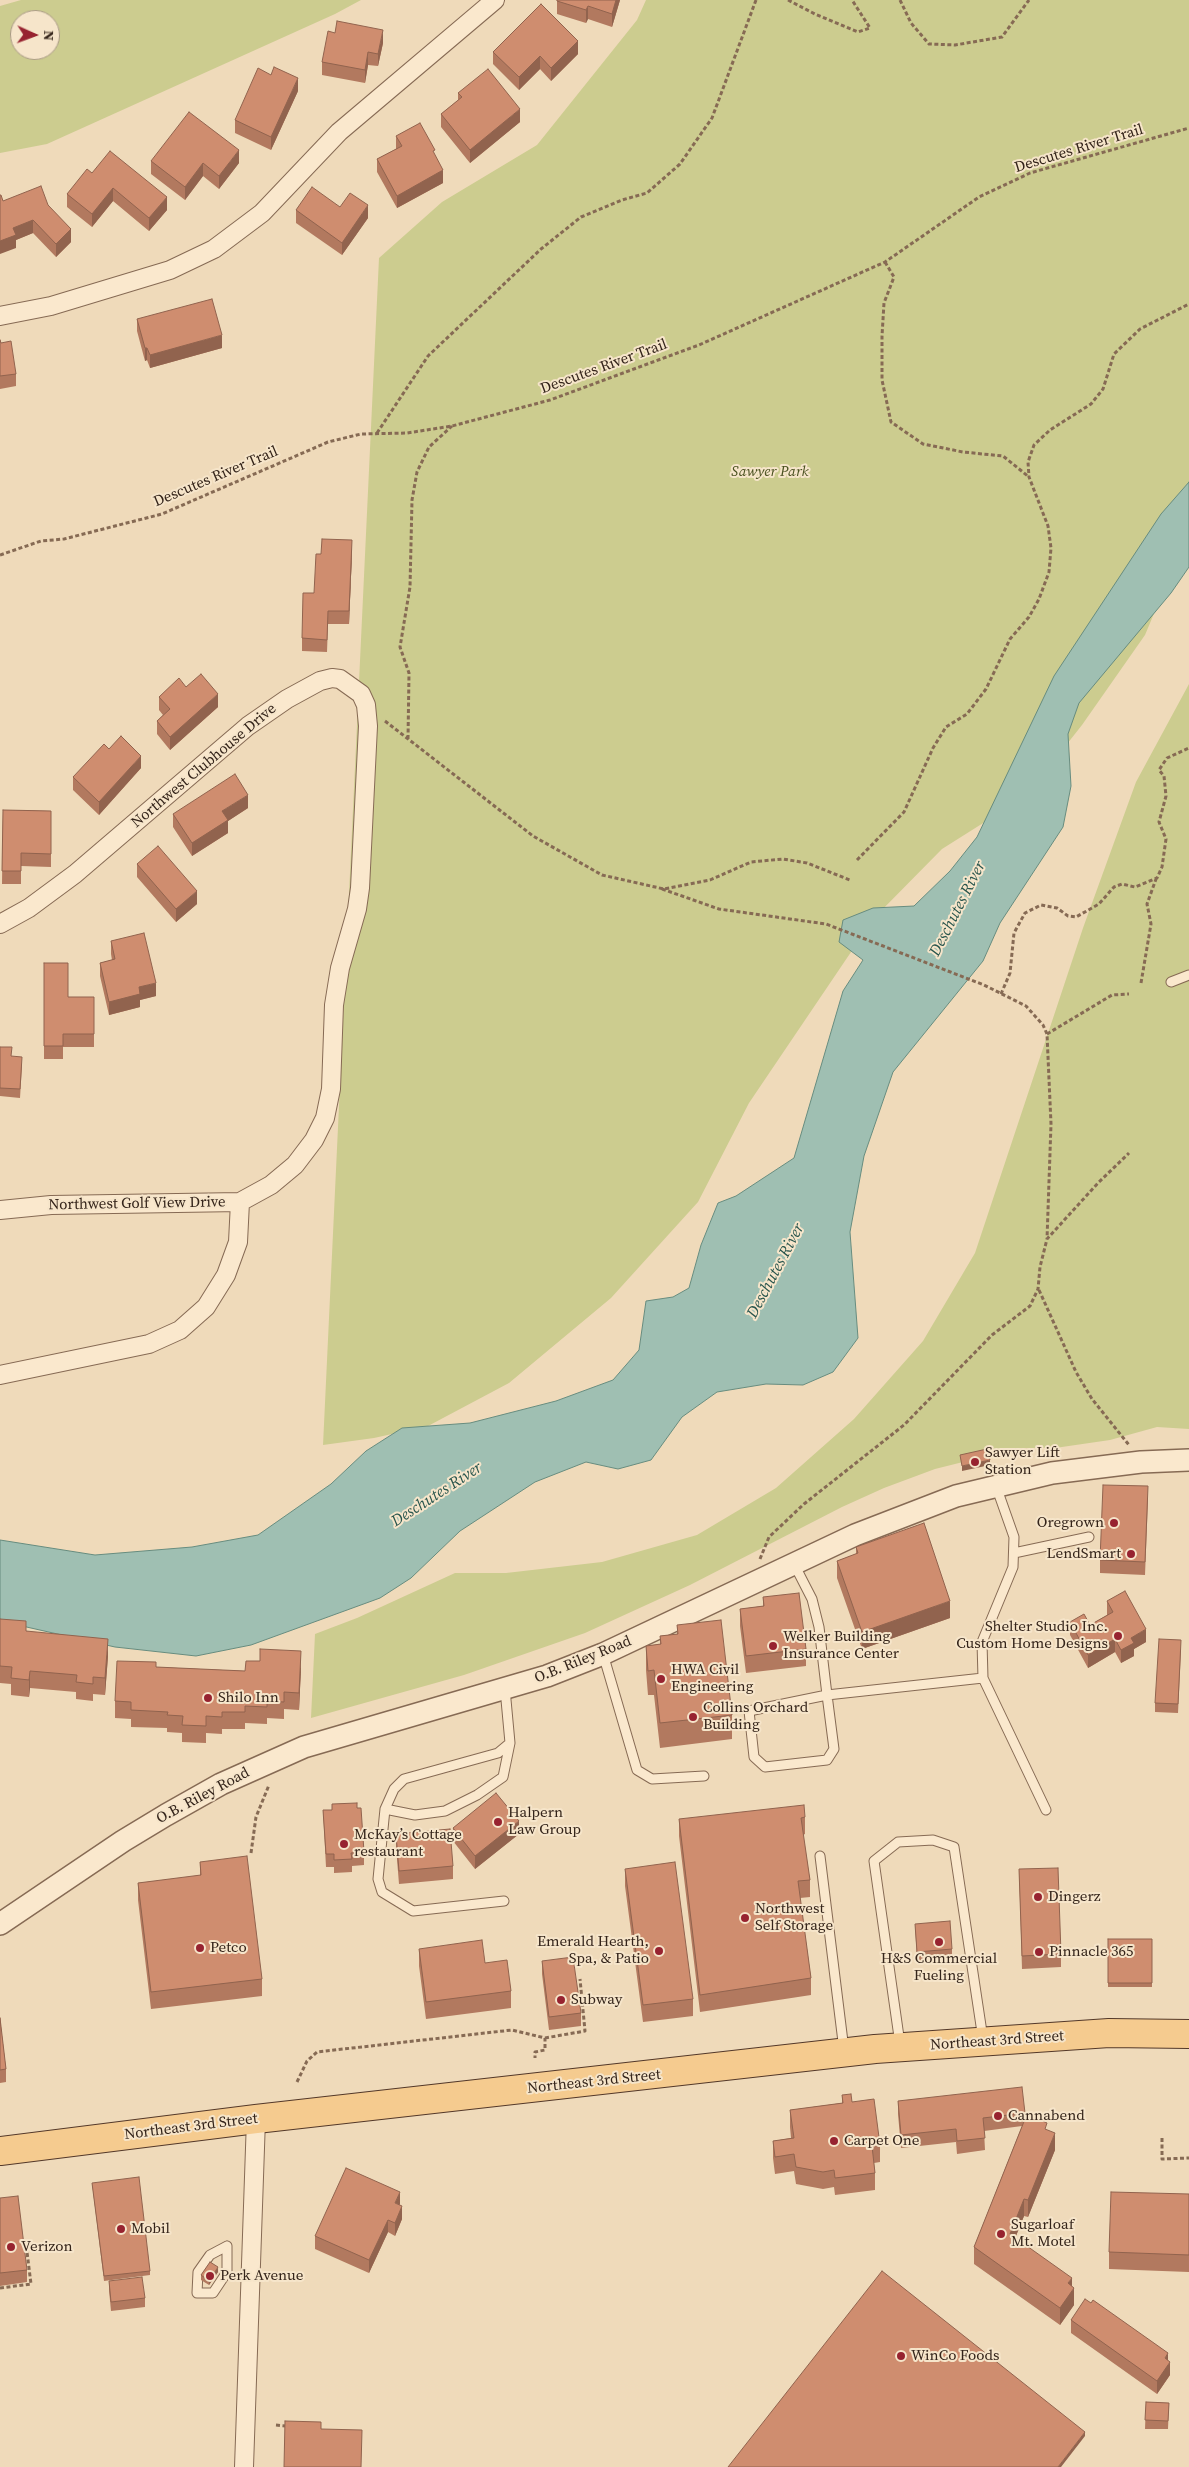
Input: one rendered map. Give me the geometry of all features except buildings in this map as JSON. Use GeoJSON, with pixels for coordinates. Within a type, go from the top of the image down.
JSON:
{"type":"FeatureCollection","features":[{"type":"Feature","properties":{"kind":"main road","name":"Northeast 3rd Street"},"geometry":{"type":"LineString","coordinates":[[0,2151],[256,2119],[845,2053],[1109,2033],[1189,2034]]}},
{"type":"Feature","properties":{"kind":"street"},"geometry":{"type":"LineString","coordinates":[[0,316],[51,306],[161,273],[214,249],[262,213],[339,132],[495,0]]}},
{"type":"Feature","properties":{"kind":"street","name":"Northwest Clubhouse Drive"},"geometry":{"type":"LineString","coordinates":[[0,924],[28,908],[75,874],[248,726],[287,699],[320,681],[332,678],[340,679],[355,689],[366,705]]}},
{"type":"Feature","properties":{"kind":"street","name":"Northwest Golf View Drive"},"geometry":{"type":"LineString","coordinates":[[0,1210],[51,1205],[240,1202],[270,1185],[295,1165],[314,1140],[324,1118],[331,1090],[334,1005],[340,968],[357,909],[360,888],[368,726],[366,705]]}},
{"type":"Feature","properties":{"kind":"street"},"geometry":{"type":"LineString","coordinates":[[0,1375],[149,1344],[180,1330],[206,1307],[226,1275],[238,1242],[240,1202]]}},
{"type":"Feature","properties":{"kind":"street","name":"O.B. Riley Road"},"geometry":{"type":"LineString","coordinates":[[0,1924],[123,1841],[238,1776],[314,1744],[505,1689],[603,1654],[794,1563],[912,1512],[995,1485],[1052,1473],[1141,1462],[1189,1460]]}},
{"type":"Feature","properties":{"kind":"street"},"geometry":{"type":"LineString","coordinates":[[244,2467],[256,2119]]}},
{"type":"Feature","properties":{"kind":"lane"},"geometry":{"type":"LineString","coordinates":[[1171,982],[1189,976]]}},
{"type":"Feature","properties":{"kind":"lane"},"geometry":{"type":"LineString","coordinates":[[995,1485],[1014,1537],[1014,1553],[1013,1567],[982,1642],[983,1678],[1046,1810]]}},
{"type":"Feature","properties":{"kind":"lane"},"geometry":{"type":"LineString","coordinates":[[1014,1553],[1089,1537]]}},
{"type":"Feature","properties":{"kind":"lane"},"geometry":{"type":"LineString","coordinates":[[794,1563],[812,1599],[819,1627],[827,1695],[834,1749],[827,1760],[765,1767],[754,1757],[749,1711],[827,1695],[983,1678]]}},
{"type":"Feature","properties":{"kind":"lane"},"geometry":{"type":"LineString","coordinates":[[603,1654],[637,1770],[652,1780],[704,1776]]}},
{"type":"Feature","properties":{"kind":"lane"},"geometry":{"type":"LineString","coordinates":[[385,1809],[415,1816],[444,1811],[477,1795],[503,1778],[510,1743],[505,1689]]}},
{"type":"Feature","properties":{"kind":"lane"},"geometry":{"type":"LineString","coordinates":[[504,1901],[413,1911],[382,1892],[378,1879],[385,1809],[394,1789],[404,1780],[498,1753],[510,1743]]}},
{"type":"Feature","properties":{"kind":"lane"},"geometry":{"type":"LineString","coordinates":[[900,2048],[874,1860],[898,1842],[933,1840],[954,1847],[984,2042]]}},
{"type":"Feature","properties":{"kind":"lane"},"geometry":{"type":"LineString","coordinates":[[820,1856],[845,2053]]}},
{"type":"Feature","properties":{"kind":"lane"},"geometry":{"type":"LineString","coordinates":[[228,2246],[226,2272],[213,2293],[197,2293],[198,2272],[210,2255],[228,2246]]}},
{"type":"Feature","properties":{"kind":"path"},"geometry":{"type":"LineString","coordinates":[[377,434],[428,356],[541,249],[581,218],[622,200],[647,193],[680,164],[712,118],[756,0]]}},
{"type":"Feature","properties":{"kind":"path"},"geometry":{"type":"LineString","coordinates":[[788,0],[815,14],[858,32],[870,28],[852,0]]}},
{"type":"Feature","properties":{"kind":"path"},"geometry":{"type":"LineString","coordinates":[[900,0],[911,23],[929,44],[955,44],[1002,38],[1029,0]]}},
{"type":"Feature","properties":{"kind":"path","name":"Descutes River Trail"},"geometry":{"type":"LineString","coordinates":[[0,555],[41,541],[64,539],[162,514],[328,442],[361,434],[407,433],[452,426],[550,400],[699,345],[885,262],[979,197],[1030,173],[1189,128]]}},
{"type":"Feature","properties":{"kind":"path"},"geometry":{"type":"LineString","coordinates":[[885,262],[894,277],[884,303],[882,336],[882,380],[891,422],[923,444],[963,452],[1003,456],[1029,477]]}},
{"type":"Feature","properties":{"kind":"path"},"geometry":{"type":"LineString","coordinates":[[857,860],[904,812],[941,734],[946,727],[967,714],[986,689],[1010,639],[1029,617],[1039,600],[1048,572],[1051,548],[1048,526],[1029,477],[1028,462],[1034,445],[1050,430],[1091,404],[1103,389],[1114,354],[1140,329],[1189,304]]}},
{"type":"Feature","properties":{"kind":"path"},"geometry":{"type":"LineString","coordinates":[[408,739],[410,673],[400,647],[410,587],[412,500],[417,472],[429,447],[452,426]]}},
{"type":"Feature","properties":{"kind":"path"},"geometry":{"type":"LineString","coordinates":[[366,705],[533,836],[602,875],[662,888],[718,909],[826,924],[984,985],[1026,1006],[1043,1025],[1047,1034],[1052,1124],[1047,1240],[1040,1267],[1038,1289],[1030,1306],[992,1335],[904,1425],[804,1504],[769,1537],[760,1556],[759,1580]]}},
{"type":"Feature","properties":{"kind":"path"},"geometry":{"type":"LineString","coordinates":[[1141,983],[1151,924],[1147,904],[1162,867],[1166,840],[1159,822],[1166,796],[1164,776],[1159,770],[1167,758],[1189,748]]}},
{"type":"Feature","properties":{"kind":"path"},"geometry":{"type":"LineString","coordinates":[[662,888],[710,880],[751,862],[783,859],[807,863],[850,880]]}},
{"type":"Feature","properties":{"kind":"path"},"geometry":{"type":"LineString","coordinates":[[1001,994],[1010,973],[1014,933],[1025,913],[1041,905],[1057,908],[1068,916],[1076,917],[1099,904],[1114,886],[1122,884],[1135,886],[1157,878]]}},
{"type":"Feature","properties":{"kind":"path"},"geometry":{"type":"LineString","coordinates":[[1047,1034],[1112,995],[1130,994]]}},
{"type":"Feature","properties":{"kind":"path"},"geometry":{"type":"LineString","coordinates":[[1047,1240],[1065,1218],[1129,1153]]}},
{"type":"Feature","properties":{"kind":"path"},"geometry":{"type":"LineString","coordinates":[[1038,1289],[1076,1372],[1092,1399],[1141,1462]]}},
{"type":"Feature","properties":{"kind":"path"},"geometry":{"type":"LineString","coordinates":[[251,1853],[256,1817],[270,1782]]}},
{"type":"Feature","properties":{"kind":"path"},"geometry":{"type":"LineString","coordinates":[[297,2082],[307,2061],[317,2052],[512,2030],[545,2038],[585,2031],[580,1979]]}},
{"type":"Feature","properties":{"kind":"path"},"geometry":{"type":"LineString","coordinates":[[536,2058],[535,2052],[545,2050],[545,2038]]}},
{"type":"Feature","properties":{"kind":"path"},"geometry":{"type":"LineString","coordinates":[[1162,2138],[1162,2159],[1189,2158]]}},
{"type":"Feature","properties":{"kind":"path"},"geometry":{"type":"LineString","coordinates":[[0,2288],[31,2284],[26,2244]]}},
{"type":"Feature","properties":{"kind":"path"},"geometry":{"type":"LineString","coordinates":[[276,2425],[286,2426]]}},
{"type":"Feature","properties":{"kind":"green space"},"geometry":{"type":"Polygon","coordinates":[[[21,0],[361,0],[335,14],[47,144],[0,153],[0,6],[21,0]]]}},
{"type":"Feature","properties":{"kind":"green space","name":"Sawyer Park"},"geometry":{"type":"Polygon","coordinates":[[[646,0],[1189,0],[1189,509],[1179,554],[1145,635],[1082,725],[1026,796],[942,849],[874,918],[749,1103],[698,1202],[611,1298],[509,1383],[428,1426],[374,1438],[323,1445],[379,258],[442,202],[537,145],[637,20],[646,0]]]}},
{"type":"Feature","properties":{"kind":"green space"},"geometry":{"type":"Polygon","coordinates":[[[1189,684],[1189,1429],[1157,1427],[1110,1440],[1055,1448],[1019,1448],[935,1469],[884,1488],[842,1507],[690,1585],[585,1633],[464,1675],[311,1718],[315,1634],[357,1618],[455,1573],[506,1573],[602,1562],[697,1535],[776,1488],[854,1419],[923,1341],[975,1253],[1083,928],[1136,782],[1189,684]]]}},
{"type":"Feature","properties":{"kind":"water","name":"Deschutes River"},"geometry":{"type":"Polygon","coordinates":[[[1189,482],[1189,567],[1171,593],[1079,703],[1068,734],[1071,786],[1063,827],[1000,923],[983,961],[893,1072],[864,1156],[850,1232],[858,1338],[833,1372],[803,1385],[766,1384],[717,1392],[682,1417],[651,1460],[618,1469],[586,1462],[535,1482],[460,1531],[411,1578],[380,1598],[251,1645],[196,1656],[115,1647],[0,1621],[0,1540],[95,1555],[192,1547],[258,1535],[331,1484],[366,1451],[402,1428],[470,1423],[556,1401],[613,1380],[639,1350],[646,1301],[673,1297],[689,1288],[701,1245],[718,1203],[736,1196],[794,1158],[843,991],[863,960],[839,942],[843,920],[873,908],[914,906],[950,871],[977,837],[1054,676],[1161,514],[1189,482]]]}},
{"type":"Feature","properties":{"kind":"place","name":"Sawyer Lift Station"},"geometry":{"type":"Point","coordinates":[975,1462]}},
{"type":"Feature","properties":{"kind":"place","name":"Oregrown"},"geometry":{"type":"Point","coordinates":[1114,1523]}},
{"type":"Feature","properties":{"kind":"place","name":"LendSmart"},"geometry":{"type":"Point","coordinates":[1131,1554]}},
{"type":"Feature","properties":{"kind":"place","name":"Shelter Studio Inc. Custom Home Designs"},"geometry":{"type":"Point","coordinates":[1118,1636]}},
{"type":"Feature","properties":{"kind":"place","name":"Welker Building Insurance Center"},"geometry":{"type":"Point","coordinates":[773,1646]}},
{"type":"Feature","properties":{"kind":"place","name":"HWA Civil Engineering"},"geometry":{"type":"Point","coordinates":[661,1679]}},
{"type":"Feature","properties":{"kind":"place","name":"Shilo Inn"},"geometry":{"type":"Point","coordinates":[208,1698]}},
{"type":"Feature","properties":{"kind":"place","name":"Collins Orchard Building"},"geometry":{"type":"Point","coordinates":[693,1717]}},
{"type":"Feature","properties":{"kind":"place","name":"Halpern Law Group"},"geometry":{"type":"Point","coordinates":[498,1822]}},
{"type":"Feature","properties":{"kind":"place","name":"McKay’s Cottage restaurant"},"geometry":{"type":"Point","coordinates":[344,1844]}},
{"type":"Feature","properties":{"kind":"place","name":"Dingerz"},"geometry":{"type":"Point","coordinates":[1038,1897]}},
{"type":"Feature","properties":{"kind":"place","name":"Northwest Self Storage"},"geometry":{"type":"Point","coordinates":[745,1918]}},
{"type":"Feature","properties":{"kind":"place","name":"H&S Commercial Fueling"},"geometry":{"type":"Point","coordinates":[939,1942]}},
{"type":"Feature","properties":{"kind":"place","name":"Petco"},"geometry":{"type":"Point","coordinates":[200,1948]}},
{"type":"Feature","properties":{"kind":"place","name":"Emerald Hearth, Spa, & Patio"},"geometry":{"type":"Point","coordinates":[659,1951]}},
{"type":"Feature","properties":{"kind":"place","name":"Pinnacle 365"},"geometry":{"type":"Point","coordinates":[1039,1952]}},
{"type":"Feature","properties":{"kind":"place","name":"Subway"},"geometry":{"type":"Point","coordinates":[561,2000]}},
{"type":"Feature","properties":{"kind":"place","name":"Cannabend"},"geometry":{"type":"Point","coordinates":[998,2116]}},
{"type":"Feature","properties":{"kind":"place","name":"Carpet One"},"geometry":{"type":"Point","coordinates":[834,2141]}},
{"type":"Feature","properties":{"kind":"place","name":"Mobil"},"geometry":{"type":"Point","coordinates":[121,2229]}},
{"type":"Feature","properties":{"kind":"place","name":"Sugarloaf Mt. Motel"},"geometry":{"type":"Point","coordinates":[1001,2234]}},
{"type":"Feature","properties":{"kind":"place","name":"Verizon"},"geometry":{"type":"Point","coordinates":[11,2247]}},
{"type":"Feature","properties":{"kind":"place","name":"Perk Avenue"},"geometry":{"type":"Point","coordinates":[210,2276]}},
{"type":"Feature","properties":{"kind":"place","name":"WinCo Foods"},"geometry":{"type":"Point","coordinates":[901,2356]}}]}
